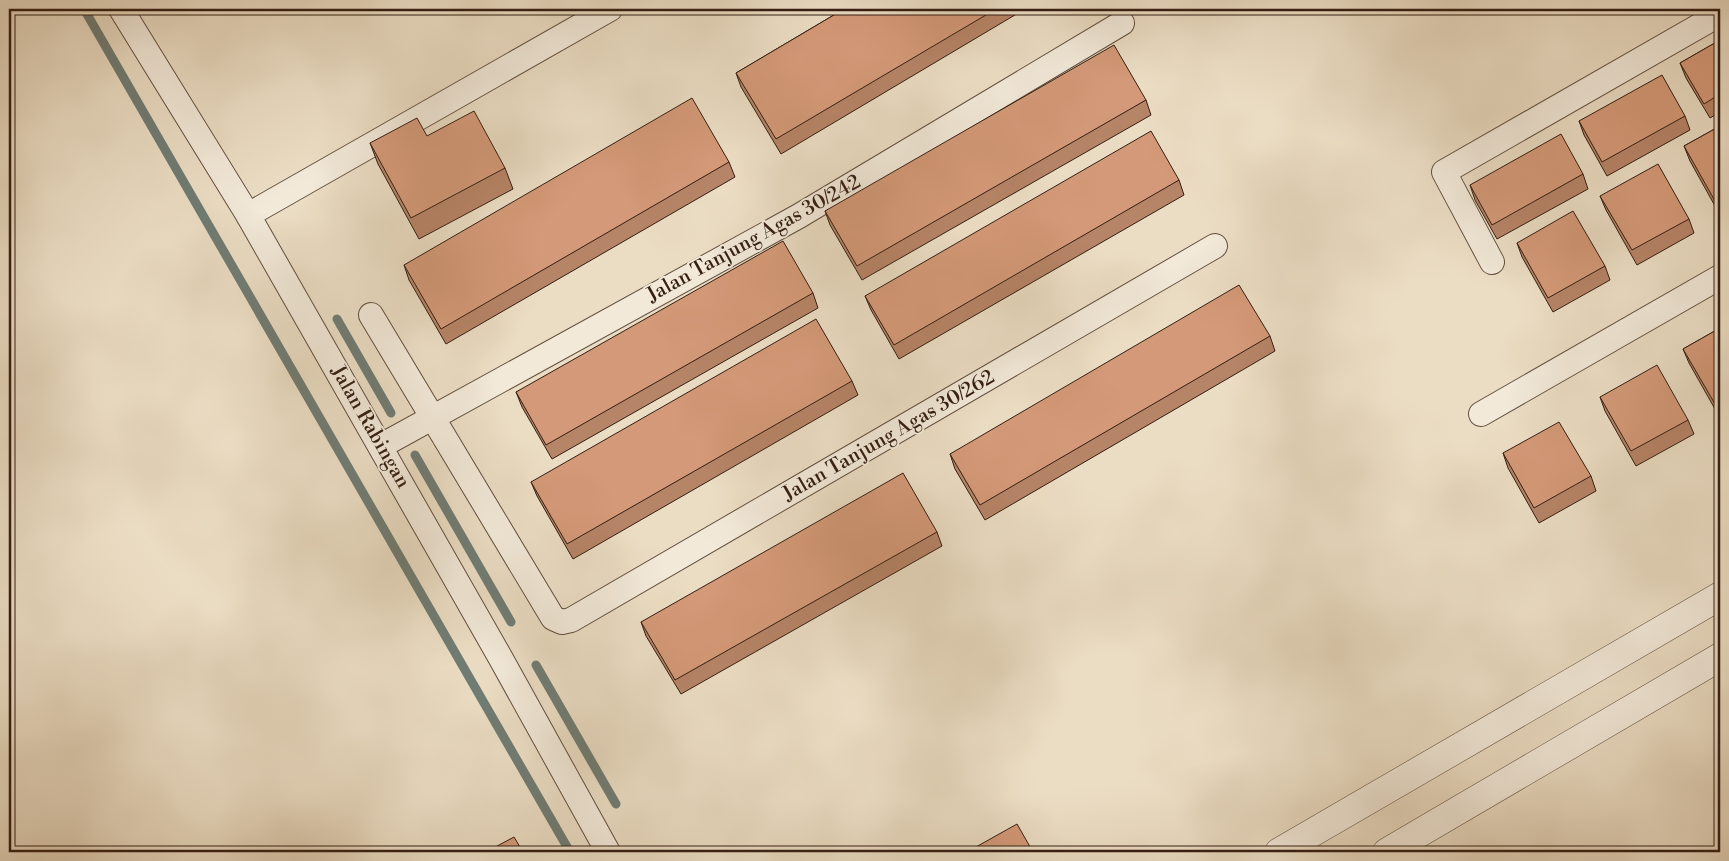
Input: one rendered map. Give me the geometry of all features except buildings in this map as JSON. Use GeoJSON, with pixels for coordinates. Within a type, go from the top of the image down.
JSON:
{"type":"FeatureCollection","features":[{"type":"Feature","properties":{"kind":"street","name":"Jalan Rabingan"},"geometry":{"type":"LineString","coordinates":[[121,9],[248,214],[381,446],[608,852]]}},
{"type":"Feature","properties":{"kind":"street"},"geometry":{"type":"LineString","coordinates":[[248,214],[610,9]]}},
{"type":"Feature","properties":{"kind":"street"},"geometry":{"type":"LineString","coordinates":[[1492,262],[1444,172],[1720,14]]}},
{"type":"Feature","properties":{"kind":"street","name":"Jalan Tanjung Agas 30/242"},"geometry":{"type":"LineString","coordinates":[[381,446],[799,216],[1122,23]]}},
{"type":"Feature","properties":{"kind":"street","name":"Jalan Tanjung Agas 30/262"},"geometry":{"type":"LineString","coordinates":[[433,418],[553,618],[562,622],[579,615],[1215,246]]}},
{"type":"Feature","properties":{"kind":"street"},"geometry":{"type":"LineString","coordinates":[[1481,414],[1720,278]]}},
{"type":"Feature","properties":{"kind":"street"},"geometry":{"type":"LineString","coordinates":[[371,315],[433,418]]}},
{"type":"Feature","properties":{"kind":"street"},"geometry":{"type":"LineString","coordinates":[[1279,852],[1720,596]]}},
{"type":"Feature","properties":{"kind":"street"},"geometry":{"type":"LineString","coordinates":[[1387,852],[1720,657]]}},
{"type":"Feature","properties":{"kind":"waterway"},"geometry":{"type":"LineString","coordinates":[[84,9],[570,852]]}},
{"type":"Feature","properties":{"kind":"waterway"},"geometry":{"type":"LineString","coordinates":[[337,319],[391,413]]}},
{"type":"Feature","properties":{"kind":"waterway"},"geometry":{"type":"LineString","coordinates":[[415,455],[511,622]]}},
{"type":"Feature","properties":{"kind":"waterway"},"geometry":{"type":"LineString","coordinates":[[536,665],[616,804]]}}]}
